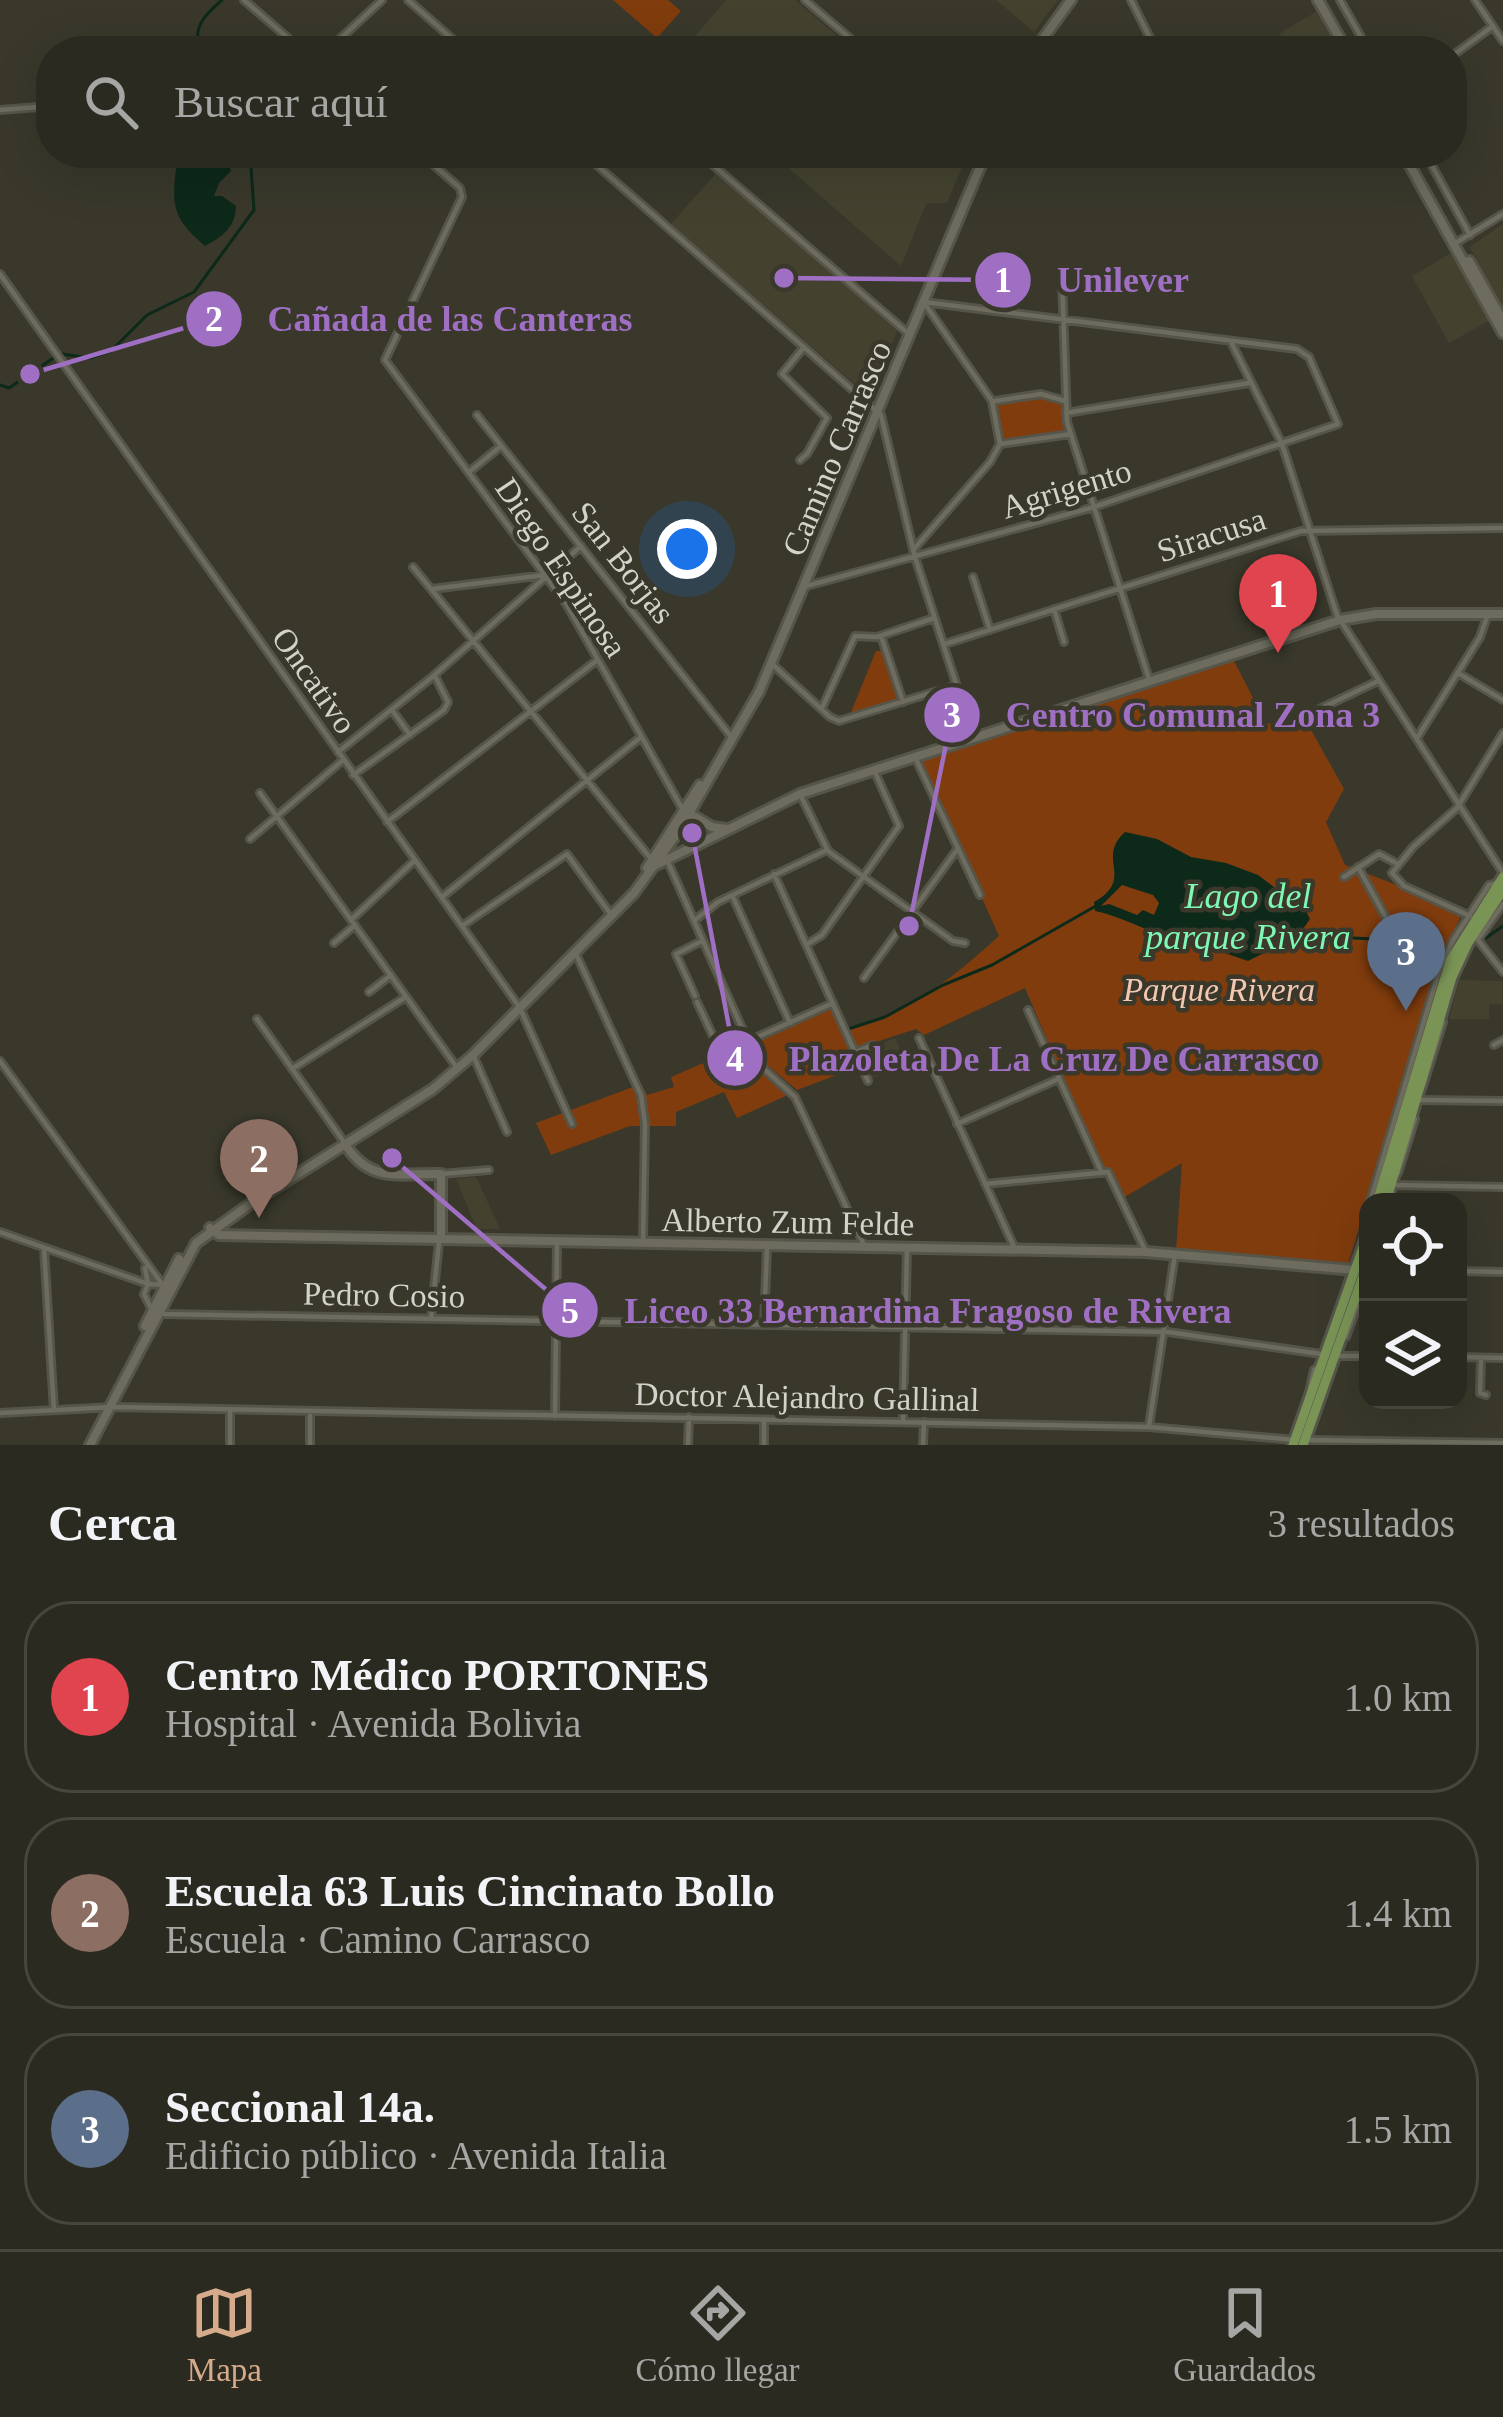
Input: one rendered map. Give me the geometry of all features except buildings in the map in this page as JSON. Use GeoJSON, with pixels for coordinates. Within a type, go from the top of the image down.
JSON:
{"type":"FeatureCollection","features":[{"type":"Feature","properties":{"kind":"main road"},"geometry":{"type":"LineString","coordinates":[[1384,1193],[1421,1041],[1450,961],[1472,917],[1500,881]]}},
{"type":"Feature","properties":{"kind":"main road"},"geometry":{"type":"LineString","coordinates":[[1386,1193],[1458,963],[1476,936],[1500,881]]}},
{"type":"Feature","properties":{"kind":"main road"},"geometry":{"type":"LineString","coordinates":[[1299,1443],[1359,1280]]}},
{"type":"Feature","properties":{"kind":"main road"},"geometry":{"type":"LineString","coordinates":[[1299,1443],[1309,1427],[1313,1399]]}},
{"type":"Feature","properties":{"kind":"street"},"geometry":{"type":"LineString","coordinates":[[244,0],[286,36]]}},
{"type":"Feature","properties":{"kind":"street"},"geometry":{"type":"LineString","coordinates":[[344,36],[382,0]]}},
{"type":"Feature","properties":{"kind":"street"},"geometry":{"type":"LineString","coordinates":[[408,0],[449,36]]}},
{"type":"Feature","properties":{"kind":"street"},"geometry":{"type":"LineString","coordinates":[[805,0],[847,36]]}},
{"type":"Feature","properties":{"kind":"street"},"geometry":{"type":"LineString","coordinates":[[1045,36],[1071,0]]}},
{"type":"Feature","properties":{"kind":"street"},"geometry":{"type":"LineString","coordinates":[[1130,0],[1149,36]]}},
{"type":"Feature","properties":{"kind":"street"},"geometry":{"type":"LineString","coordinates":[[1318,0],[1338,36]]}},
{"type":"Feature","properties":{"kind":"street"},"geometry":{"type":"LineString","coordinates":[[1340,0],[1360,36]]}},
{"type":"Feature","properties":{"kind":"street"},"geometry":{"type":"LineString","coordinates":[[1475,0],[1503,41]]}},
{"type":"Feature","properties":{"kind":"street"},"geometry":{"type":"LineString","coordinates":[[1467,45],[1493,26]]}},
{"type":"Feature","properties":{"kind":"street"},"geometry":{"type":"LineString","coordinates":[[0,110],[36,107]]}},
{"type":"Feature","properties":{"kind":"street","name":"Diego Espinosa"},"geometry":{"type":"LineString","coordinates":[[437,168],[463,192],[385,360],[545,575],[686,812]]}},
{"type":"Feature","properties":{"kind":"street"},"geometry":{"type":"LineString","coordinates":[[600,168],[879,412],[914,553],[974,739]]}},
{"type":"Feature","properties":{"kind":"street"},"geometry":{"type":"LineString","coordinates":[[716,168],[910,335]]}},
{"type":"Feature","properties":{"kind":"street","name":"Camino Carrasco"},"geometry":{"type":"LineString","coordinates":[[653,863],[668,847],[733,739],[771,663],[979,168]]}},
{"type":"Feature","properties":{"kind":"street"},"geometry":{"type":"LineString","coordinates":[[1412,168],[1503,322]]}},
{"type":"Feature","properties":{"kind":"street"},"geometry":{"type":"LineString","coordinates":[[1433,168],[1470,235]]}},
{"type":"Feature","properties":{"kind":"street"},"geometry":{"type":"LineString","coordinates":[[1454,241],[1503,214]]}},
{"type":"Feature","properties":{"kind":"street"},"geometry":{"type":"LineString","coordinates":[[1454,241],[1503,333]]}},
{"type":"Feature","properties":{"kind":"street","name":"Oncativo"},"geometry":{"type":"LineString","coordinates":[[0,274],[520,1008],[572,1124]]}},
{"type":"Feature","properties":{"kind":"street"},"geometry":{"type":"LineString","coordinates":[[1062,278],[1066,412],[1150,682]]}},
{"type":"Feature","properties":{"kind":"street"},"geometry":{"type":"LineString","coordinates":[[924,302],[1231,342],[1282,444],[1340,620],[1459,805],[1500,881]]}},
{"type":"Feature","properties":{"kind":"street"},"geometry":{"type":"LineString","coordinates":[[914,553],[1000,444],[992,400],[924,302]]}},
{"type":"Feature","properties":{"kind":"street","name":"Agrigento"},"geometry":{"type":"LineString","coordinates":[[803,587],[1094,507],[1338,424],[1306,353],[1231,342]]}},
{"type":"Feature","properties":{"kind":"street"},"geometry":{"type":"LineString","coordinates":[[800,460],[827,418],[782,374],[804,346]]}},
{"type":"Feature","properties":{"kind":"street"},"geometry":{"type":"LineString","coordinates":[[1066,412],[1251,382]]}},
{"type":"Feature","properties":{"kind":"street"},"geometry":{"type":"LineString","coordinates":[[992,400],[1041,394],[1065,400]]}},
{"type":"Feature","properties":{"kind":"street","name":"San Borjas"},"geometry":{"type":"LineString","coordinates":[[478,415],[733,739]]}},
{"type":"Feature","properties":{"kind":"street"},"geometry":{"type":"LineString","coordinates":[[1000,444],[1071,434]]}},
{"type":"Feature","properties":{"kind":"street"},"geometry":{"type":"LineString","coordinates":[[469,472],[502,446]]}},
{"type":"Feature","properties":{"kind":"street","name":"Siracusa"},"geometry":{"type":"LineString","coordinates":[[943,644],[1301,531],[1503,528]]}},
{"type":"Feature","properties":{"kind":"street"},"geometry":{"type":"LineString","coordinates":[[337,752],[434,676],[581,546]]}},
{"type":"Feature","properties":{"kind":"street"},"geometry":{"type":"LineString","coordinates":[[413,567],[653,863],[800,794],[1340,620],[1376,614],[1503,614]]}},
{"type":"Feature","properties":{"kind":"street"},"geometry":{"type":"LineString","coordinates":[[431,590],[545,575]]}},
{"type":"Feature","properties":{"kind":"street"},"geometry":{"type":"LineString","coordinates":[[973,577],[990,630]]}},
{"type":"Feature","properties":{"kind":"street"},"geometry":{"type":"LineString","coordinates":[[1054,608],[1064,642]]}},
{"type":"Feature","properties":{"kind":"street"},"geometry":{"type":"LineString","coordinates":[[1417,738],[1480,637],[1488,613]]}},
{"type":"Feature","properties":{"kind":"street"},"geometry":{"type":"LineString","coordinates":[[821,709],[852,638],[881,636],[934,618]]}},
{"type":"Feature","properties":{"kind":"street"},"geometry":{"type":"LineString","coordinates":[[881,636],[903,702]]}},
{"type":"Feature","properties":{"kind":"street"},"geometry":{"type":"LineString","coordinates":[[386,822],[598,660]]}},
{"type":"Feature","properties":{"kind":"street"},"geometry":{"type":"LineString","coordinates":[[771,663],[835,720],[956,686]]}},
{"type":"Feature","properties":{"kind":"street"},"geometry":{"type":"LineString","coordinates":[[1458,673],[1503,700]]}},
{"type":"Feature","properties":{"kind":"street"},"geometry":{"type":"LineString","coordinates":[[353,775],[444,710],[448,702],[444,688],[434,676]]}},
{"type":"Feature","properties":{"kind":"street"},"geometry":{"type":"LineString","coordinates":[[1311,713],[1378,682]]}},
{"type":"Feature","properties":{"kind":"street"},"geometry":{"type":"LineString","coordinates":[[390,708],[410,735]]}},
{"type":"Feature","properties":{"kind":"street"},"geometry":{"type":"LineString","coordinates":[[1472,917],[1396,882],[1392,873],[1459,805],[1503,733]]}},
{"type":"Feature","properties":{"kind":"street"},"geometry":{"type":"LineString","coordinates":[[442,897],[641,737]]}},
{"type":"Feature","properties":{"kind":"street"},"geometry":{"type":"LineString","coordinates":[[915,757],[980,895]]}},
{"type":"Feature","properties":{"kind":"street"},"geometry":{"type":"LineString","coordinates":[[250,839],[343,760]]}},
{"type":"Feature","properties":{"kind":"street"},"geometry":{"type":"LineString","coordinates":[[808,943],[821,937],[899,824],[874,770]]}},
{"type":"Feature","properties":{"kind":"street"},"geometry":{"type":"LineString","coordinates":[[260,794],[458,1069]]}},
{"type":"Feature","properties":{"kind":"street"},"geometry":{"type":"LineString","coordinates":[[800,794],[827,850],[953,941],[965,943]]}},
{"type":"Feature","properties":{"kind":"street"},"geometry":{"type":"LineString","coordinates":[[686,812],[727,829]]}},
{"type":"Feature","properties":{"kind":"street","name":"Camino Carrasco"},"geometry":{"type":"LineString","coordinates":[[155,1311],[163,1284],[187,1248],[210,1228],[345,1144],[473,1055],[613,917],[686,812]]}},
{"type":"Feature","properties":{"kind":"street"},"geometry":{"type":"LineString","coordinates":[[702,822],[707,832],[704,841]]}},
{"type":"Feature","properties":{"kind":"street","name":"Camino Carrasco"},"geometry":{"type":"LineString","coordinates":[[668,847],[673,827]]}},
{"type":"Feature","properties":{"kind":"street"},"geometry":{"type":"LineString","coordinates":[[668,847],[689,848]]}},
{"type":"Feature","properties":{"kind":"street"},"geometry":{"type":"LineString","coordinates":[[694,921],[732,895],[827,850]]}},
{"type":"Feature","properties":{"kind":"street"},"geometry":{"type":"LineString","coordinates":[[864,978],[956,850]]}},
{"type":"Feature","properties":{"kind":"street"},"geometry":{"type":"LineString","coordinates":[[462,926],[567,854],[613,917]]}},
{"type":"Feature","properties":{"kind":"street"},"geometry":{"type":"LineString","coordinates":[[1344,877],[1383,854],[1398,864]]}},
{"type":"Feature","properties":{"kind":"street"},"geometry":{"type":"LineString","coordinates":[[334,943],[416,860]]}},
{"type":"Feature","properties":{"kind":"street"},"geometry":{"type":"LineString","coordinates":[[667,860],[748,1042],[764,1069],[795,1097],[865,1246]]}},
{"type":"Feature","properties":{"kind":"street"},"geometry":{"type":"LineString","coordinates":[[1358,867],[1385,916]]}},
{"type":"Feature","properties":{"kind":"street"},"geometry":{"type":"LineString","coordinates":[[774,874],[868,1081]]}},
{"type":"Feature","properties":{"kind":"street"},"geometry":{"type":"LineString","coordinates":[[732,895],[790,1022]]}},
{"type":"Feature","properties":{"kind":"street"},"geometry":{"type":"LineString","coordinates":[[1503,904],[1476,936],[1503,972]]}},
{"type":"Feature","properties":{"kind":"street"},"geometry":{"type":"LineString","coordinates":[[702,941],[676,955],[721,1053]]}},
{"type":"Feature","properties":{"kind":"street"},"geometry":{"type":"LineString","coordinates":[[576,954],[642,1100],[643,1242]]}},
{"type":"Feature","properties":{"kind":"street"},"geometry":{"type":"LineString","coordinates":[[369,992],[391,975]]}},
{"type":"Feature","properties":{"kind":"street"},"geometry":{"type":"LineString","coordinates":[[292,1069],[406,996]]}},
{"type":"Feature","properties":{"kind":"street"},"geometry":{"type":"LineString","coordinates":[[711,1058],[833,1003]]}},
{"type":"Feature","properties":{"kind":"street"},"geometry":{"type":"LineString","coordinates":[[1028,1010],[1057,1079],[1146,1252]]}},
{"type":"Feature","properties":{"kind":"street"},"geometry":{"type":"LineString","coordinates":[[257,1019],[360,1166],[370,1172],[489,1170]]}},
{"type":"Feature","properties":{"kind":"street"},"geometry":{"type":"LineString","coordinates":[[919,1038],[1015,1249]]}},
{"type":"Feature","properties":{"kind":"street"},"geometry":{"type":"LineString","coordinates":[[1494,1045],[1503,1040]]}},
{"type":"Feature","properties":{"kind":"street"},"geometry":{"type":"LineString","coordinates":[[854,1052],[873,1045]]}},
{"type":"Feature","properties":{"kind":"street"},"geometry":{"type":"LineString","coordinates":[[473,1055],[507,1132]]}},
{"type":"Feature","properties":{"kind":"street"},"geometry":{"type":"LineString","coordinates":[[0,1061],[163,1284]]}},
{"type":"Feature","properties":{"kind":"street"},"geometry":{"type":"LineString","coordinates":[[957,1124],[1057,1079]]}},
{"type":"Feature","properties":{"kind":"street"},"geometry":{"type":"LineString","coordinates":[[1417,1094],[1503,1101]]}},
{"type":"Feature","properties":{"kind":"street"},"geometry":{"type":"LineString","coordinates":[[985,1184],[1105,1172]]}},
{"type":"Feature","properties":{"kind":"street"},"geometry":{"type":"LineString","coordinates":[[431,1319],[441,1239],[441,1174]]}},
{"type":"Feature","properties":{"kind":"street"},"geometry":{"type":"LineString","coordinates":[[1392,1180],[1503,1187]]}},
{"type":"Feature","properties":{"kind":"street","name":"Camino Carrasco"},"geometry":{"type":"LineString","coordinates":[[90,1445],[155,1311],[190,1249],[210,1228]]}},
{"type":"Feature","properties":{"kind":"street","name":"Alberto Zum Felde"},"geometry":{"type":"LineString","coordinates":[[210,1228],[219,1235],[643,1242],[686,1237],[766,1244],[1146,1252],[1359,1268]]}},
{"type":"Feature","properties":{"kind":"street"},"geometry":{"type":"LineString","coordinates":[[0,1232],[148,1284],[163,1284]]}},
{"type":"Feature","properties":{"kind":"street"},"geometry":{"type":"LineString","coordinates":[[555,1416],[557,1240]]}},
{"type":"Feature","properties":{"kind":"street"},"geometry":{"type":"LineString","coordinates":[[764,1325],[766,1244]]}},
{"type":"Feature","properties":{"kind":"street"},"geometry":{"type":"LineString","coordinates":[[44,1247],[54,1409]]}},
{"type":"Feature","properties":{"kind":"street"},"geometry":{"type":"LineString","coordinates":[[902,1421],[907,1247]]}},
{"type":"Feature","properties":{"kind":"street"},"geometry":{"type":"LineString","coordinates":[[1149,1426],[1175,1254]]}},
{"type":"Feature","properties":{"kind":"street"},"geometry":{"type":"LineString","coordinates":[[143,1262],[148,1284],[144,1294]]}},
{"type":"Feature","properties":{"kind":"street"},"geometry":{"type":"LineString","coordinates":[[1467,1271],[1503,1272]]}},
{"type":"Feature","properties":{"kind":"street"},"geometry":{"type":"LineString","coordinates":[[127,1277],[155,1311]]}},
{"type":"Feature","properties":{"kind":"street","name":"Pedro Cosio"},"geometry":{"type":"LineString","coordinates":[[155,1311],[1164,1332],[1329,1360],[1359,1357]]}},
{"type":"Feature","properties":{"kind":"street"},"geometry":{"type":"LineString","coordinates":[[1467,1358],[1503,1358]]}},
{"type":"Feature","properties":{"kind":"street"},"geometry":{"type":"LineString","coordinates":[[1480,1358],[1480,1393],[1486,1394]]}},
{"type":"Feature","properties":{"kind":"street"},"geometry":{"type":"LineString","coordinates":[[1309,1427],[1315,1424],[1334,1368],[1329,1360]]}},
{"type":"Feature","properties":{"kind":"street","name":"Doctor Alejandro Gallinal"},"geometry":{"type":"LineString","coordinates":[[0,1413],[109,1407],[902,1421],[1149,1426],[1299,1443],[1503,1443]]}},
{"type":"Feature","properties":{"kind":"street"},"geometry":{"type":"LineString","coordinates":[[230,1410],[230,1445]]}},
{"type":"Feature","properties":{"kind":"street"},"geometry":{"type":"LineString","coordinates":[[310,1412],[310,1445]]}},
{"type":"Feature","properties":{"kind":"street"},"geometry":{"type":"LineString","coordinates":[[688,1445],[689,1418]]}},
{"type":"Feature","properties":{"kind":"street"},"geometry":{"type":"LineString","coordinates":[[764,1419],[764,1445]]}},
{"type":"Feature","properties":{"kind":"street"},"geometry":{"type":"LineString","coordinates":[[923,1445],[924,1422]]}},
{"type":"Feature","properties":{"kind":"shaded area"},"geometry":{"type":"Polygon","coordinates":[[[726,0],[795,0],[837,36],[695,36],[726,0]]]}},
{"type":"Feature","properties":{"kind":"shaded area"},"geometry":{"type":"Polygon","coordinates":[[[996,0],[1058,0],[1034,32],[996,0]]]}},
{"type":"Feature","properties":{"kind":"shaded area"},"geometry":{"type":"Polygon","coordinates":[[[1316,12],[1330,36],[1278,36],[1316,12]]]}},
{"type":"Feature","properties":{"kind":"shaded area"},"geometry":{"type":"Polygon","coordinates":[[[788,168],[962,168],[947,203],[926,204],[901,266],[788,168]]]}},
{"type":"Feature","properties":{"kind":"shaded area"},"geometry":{"type":"Polygon","coordinates":[[[716,173],[897,331],[871,398],[671,224],[716,173]]]}},
{"type":"Feature","properties":{"kind":"shaded area"},"geometry":{"type":"Polygon","coordinates":[[[1503,224],[1503,310],[1470,247],[1503,224]]]}},
{"type":"Feature","properties":{"kind":"shaded area"},"geometry":{"type":"Polygon","coordinates":[[[1453,252],[1492,319],[1449,343],[1412,276],[1453,252]]]}},
{"type":"Feature","properties":{"kind":"shaded area"},"geometry":{"type":"Polygon","coordinates":[[[1459,980],[1502,981],[1503,1004],[1489,1004],[1489,1019],[1449,1019],[1459,980]]]}},
{"type":"Feature","properties":{"kind":"shaded area"},"geometry":{"type":"Polygon","coordinates":[[[895,1038],[907,1064],[869,1080],[857,1055],[895,1038]]]}},
{"type":"Feature","properties":{"kind":"shaded area"},"geometry":{"type":"Polygon","coordinates":[[[476,1177],[500,1229],[477,1229],[456,1179],[476,1177]]]}},
{"type":"Feature","properties":{"kind":"green space"},"geometry":{"type":"Polygon","coordinates":[[[613,0],[668,0],[681,11],[655,36],[613,0]]]}},
{"type":"Feature","properties":{"kind":"green space"},"geometry":{"type":"Polygon","coordinates":[[[1043,395],[1063,401],[1067,431],[1003,442],[997,405],[1043,395]]]}},
{"type":"Feature","properties":{"kind":"green space"},"geometry":{"type":"Polygon","coordinates":[[[876,651],[884,651],[900,699],[849,717],[876,651]]]}},
{"type":"Feature","properties":{"kind":"green space","name":"Parque Rivera"},"geometry":{"type":"Polygon","coordinates":[[[1233,659],[1266,723],[1310,728],[1344,789],[1326,822],[1345,865],[1462,914],[1432,978],[1369,1193],[1359,1193],[1359,1227],[1348,1265],[1176,1252],[1182,1163],[1123,1198],[1111,1170],[1103,1171],[1025,988],[924,1035],[916,1029],[855,1049],[847,1030],[929,993],[999,936],[919,758],[1233,659]]]}},
{"type":"Feature","properties":{"kind":"green space"},"geometry":{"type":"Polygon","coordinates":[[[832,1008],[858,1067],[797,1090],[767,1065],[754,1042],[832,1008]]]}},
{"type":"Feature","properties":{"kind":"green space"},"geometry":{"type":"Polygon","coordinates":[[[745,1045],[765,1076],[790,1094],[737,1118],[724,1092],[676,1112],[676,1126],[630,1126],[551,1155],[536,1123],[641,1084],[647,1095],[674,1087],[671,1077],[745,1045]]]}},
{"type":"Feature","properties":{"kind":"water"},"geometry":{"type":"Polygon","coordinates":[[[176,168],[230,168],[214,196],[236,206],[227,231],[205,246],[179,216],[176,168]]]}},
{"type":"Feature","properties":{"kind":"water","name":"Lago del parque Rivera"},"geometry":{"type":"Polygon","coordinates":[[[1125,832],[1157,839],[1191,857],[1258,875],[1310,919],[1298,936],[1248,961],[1215,945],[1172,939],[1095,911],[1094,902],[1112,885],[1117,842],[1125,832]],[[1122,885],[1101,906],[1154,915],[1159,903],[1153,895],[1122,885]]]}},
{"type":"Feature","properties":{"kind":"waterway"},"geometry":{"type":"LineString","coordinates":[[198,36],[201,22],[222,0]]}},
{"type":"Feature","properties":{"kind":"waterway"},"geometry":{"type":"LineString","coordinates":[[62,354],[90,358],[111,351],[147,315],[194,292],[254,210],[251,168]]}},
{"type":"Feature","properties":{"kind":"waterway"},"geometry":{"type":"LineString","coordinates":[[0,385],[9,388],[55,357]]}},
{"type":"Feature","properties":{"kind":"waterway"},"geometry":{"type":"LineString","coordinates":[[848,1029],[885,1017],[992,965],[1094,907]]}},
{"type":"Feature","properties":{"kind":"waterway"},"geometry":{"type":"LineString","coordinates":[[1486,938],[1503,926]]}},
{"type":"Feature","properties":{"kind":"waterway"},"geometry":{"type":"LineString","coordinates":[[1298,936],[1321,936]]}},
{"type":"Feature","properties":{"kind":"waterway"},"geometry":{"type":"LineString","coordinates":[[1381,939],[1414,936]]}},
{"type":"Feature","properties":{"kind":"waterway"},"geometry":{"type":"LineString","coordinates":[[1333,937],[1374,939]]}},
{"type":"Feature","properties":{"kind":"place","name":"Unilever"},"geometry":{"type":"Point","coordinates":[784,278]}},
{"type":"Feature","properties":{"kind":"place","name":"Cañada de las Canteras"},"geometry":{"type":"Point","coordinates":[30,374]}},
{"type":"Feature","properties":{"kind":"place","name":"Centro Médico PORTONES"},"geometry":{"type":"Point","coordinates":[1278,653]}},
{"type":"Feature","properties":{"kind":"place","name":"Plazoleta De La Cruz De Carrasco"},"geometry":{"type":"Point","coordinates":[692,833]}},
{"type":"Feature","properties":{"kind":"place","name":"Centro Comunal Zona 3"},"geometry":{"type":"Point","coordinates":[909,926]}},
{"type":"Feature","properties":{"kind":"place","name":"Seccional 14a."},"geometry":{"type":"Point","coordinates":[1406,1011]}},
{"type":"Feature","properties":{"kind":"place","name":"Liceo 33 Bernardina Fragoso de Rivera"},"geometry":{"type":"Point","coordinates":[392,1158]}},
{"type":"Feature","properties":{"kind":"place","name":"Escuela 63 Luis Cincinato Bollo"},"geometry":{"type":"Point","coordinates":[259,1218]}}]}
